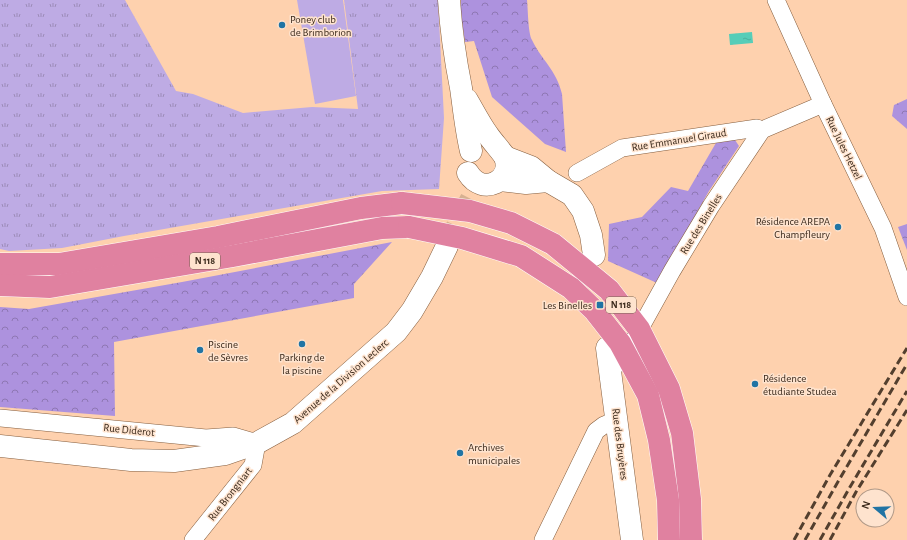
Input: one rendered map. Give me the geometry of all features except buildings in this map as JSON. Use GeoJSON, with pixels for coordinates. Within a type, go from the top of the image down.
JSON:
{"type":"FeatureCollection","features":[{"type":"Feature","properties":{"kind":"highway","name":"N 118"},"geometry":{"type":"LineString","coordinates":[[0,264],[59,264],[218,237],[362,208],[402,203],[470,211],[510,223],[553,244],[609,290],[639,329],[669,389],[682,434],[690,499],[691,540]]}},
{"type":"Feature","properties":{"kind":"highway","name":"N 118"},"geometry":{"type":"LineString","coordinates":[[0,285],[50,287],[233,256],[382,228],[409,227],[462,238],[521,256],[571,288],[594,310],[620,343],[648,395],[659,440],[668,500],[669,540]]}},
{"type":"Feature","properties":{"kind":"main road"},"geometry":{"type":"LineString","coordinates":[[449,0],[451,33],[461,89],[466,131],[471,151]]}},
{"type":"Feature","properties":{"kind":"main road"},"geometry":{"type":"LineString","coordinates":[[461,89],[482,127],[501,153],[506,162],[505,172],[472,199],[466,166],[467,159],[471,151],[481,145],[486,145],[501,153],[531,167],[548,181],[572,195],[583,211],[591,235],[594,255]]}},
{"type":"Feature","properties":{"kind":"main road"},"geometry":{"type":"LineString","coordinates":[[494,182],[526,183],[548,181]]}},
{"type":"Feature","properties":{"kind":"main road","name":"Avenue de la Division Leclerc"},"geometry":{"type":"LineString","coordinates":[[0,446],[131,460],[174,461],[225,454],[258,443],[293,423],[396,332],[412,311],[432,277],[447,246]]}},
{"type":"Feature","properties":{"kind":"main road","name":"Rue des Bruyères"},"geometry":{"type":"LineString","coordinates":[[607,348],[632,540]]}},
{"type":"Feature","properties":{"kind":"street","name":"Rue Jules Hetzel"},"geometry":{"type":"LineString","coordinates":[[776,0],[823,104],[883,228],[907,297]]}},
{"type":"Feature","properties":{"kind":"street"},"geometry":{"type":"LineString","coordinates":[[762,130],[823,104]]}},
{"type":"Feature","properties":{"kind":"street","name":"Rue Emmanuel Giraud"},"geometry":{"type":"LineString","coordinates":[[577,173],[622,148],[757,128],[762,130]]}},
{"type":"Feature","properties":{"kind":"street","name":"Rue des Binelles"},"geometry":{"type":"LineString","coordinates":[[611,378],[711,206],[762,130]]}},
{"type":"Feature","properties":{"kind":"street","name":"Rue Diderot"},"geometry":{"type":"LineString","coordinates":[[0,418],[206,438],[233,436],[258,443]]}},
{"type":"Feature","properties":{"kind":"street"},"geometry":{"type":"LineString","coordinates":[[543,540],[596,431],[604,424],[616,420]]}},
{"type":"Feature","properties":{"kind":"street","name":"Rue Brongniart"},"geometry":{"type":"LineString","coordinates":[[193,540],[253,465],[258,443]]}},
{"type":"Feature","properties":{"kind":"green space"},"geometry":{"type":"Polygon","coordinates":[[[0,0],[125,0],[176,91],[193,94],[243,113],[312,107],[358,109],[344,0],[438,0],[444,118],[439,189],[382,191],[62,248],[9,251],[0,249],[0,0]]]}},
{"type":"Feature","properties":{"kind":"green space"},"geometry":{"type":"Polygon","coordinates":[[[297,0],[343,0],[356,96],[315,104],[297,0]]]}},
{"type":"Feature","properties":{"kind":"green space"},"geometry":{"type":"Polygon","coordinates":[[[461,0],[527,0],[531,37],[536,47],[553,71],[562,94],[566,152],[545,144],[492,97],[474,41],[465,42],[461,16],[461,0]]]}},
{"type":"Feature","properties":{"kind":"green space"},"geometry":{"type":"Polygon","coordinates":[[[907,99],[907,129],[892,116],[894,105],[907,99]]]}},
{"type":"Feature","properties":{"kind":"green space"},"geometry":{"type":"Polygon","coordinates":[[[731,134],[739,146],[709,191],[657,283],[608,261],[609,224],[642,217],[671,187],[688,191],[720,136],[731,134]]]}},
{"type":"Feature","properties":{"kind":"green space"},"geometry":{"type":"Polygon","coordinates":[[[907,224],[907,250],[898,227],[907,224]]]}},
{"type":"Feature","properties":{"kind":"green space"},"geometry":{"type":"Polygon","coordinates":[[[392,242],[354,284],[354,298],[114,342],[115,416],[0,407],[0,307],[29,309],[182,282],[392,242]]]}},
{"type":"Feature","properties":{"kind":"water"},"geometry":{"type":"Polygon","coordinates":[[[752,32],[753,43],[730,45],[729,34],[752,32]]]}},
{"type":"Feature","properties":{"kind":"tunnel"},"geometry":{"type":"LineString","coordinates":[[447,246],[471,199]]}},
{"type":"Feature","properties":{"kind":"railway"},"geometry":{"type":"LineString","coordinates":[[794,540],[830,475],[907,348]]}},
{"type":"Feature","properties":{"kind":"railway"},"geometry":{"type":"LineString","coordinates":[[805,540],[907,364]]}},
{"type":"Feature","properties":{"kind":"railway"},"geometry":{"type":"LineString","coordinates":[[820,540],[907,391]]}},
{"type":"Feature","properties":{"kind":"railway"},"geometry":{"type":"LineString","coordinates":[[830,540],[856,492],[907,410]]}},
{"type":"Feature","properties":{"kind":"place","name":"Poney club de Brimborion"},"geometry":{"type":"Point","coordinates":[282,25]}},
{"type":"Feature","properties":{"kind":"place","name":"Résidence AREPA Champfleury"},"geometry":{"type":"Point","coordinates":[838,227]}},
{"type":"Feature","properties":{"kind":"place","name":"Les Binelles"},"geometry":{"type":"Point","coordinates":[600,305]}},
{"type":"Feature","properties":{"kind":"place","name":"Parking de la piscine"},"geometry":{"type":"Point","coordinates":[302,344]}},
{"type":"Feature","properties":{"kind":"place","name":"Piscine de Sèvres"},"geometry":{"type":"Point","coordinates":[200,350]}},
{"type":"Feature","properties":{"kind":"place","name":"Résidence étudiante Studea"},"geometry":{"type":"Point","coordinates":[755,384]}},
{"type":"Feature","properties":{"kind":"place","name":"Archives municipales"},"geometry":{"type":"Point","coordinates":[460,453]}}]}
